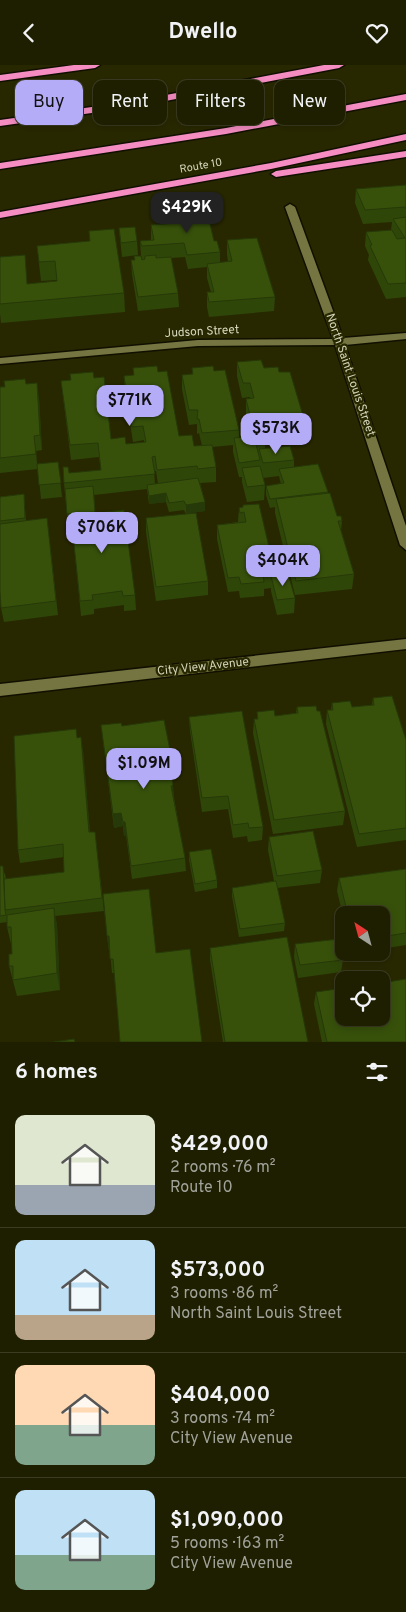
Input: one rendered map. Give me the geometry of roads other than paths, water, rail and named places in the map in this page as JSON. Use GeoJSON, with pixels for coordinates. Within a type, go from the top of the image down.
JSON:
{"type":"FeatureCollection","features":[{"type":"Feature","properties":{"kind":"highway"},"geometry":{"type":"LineString","coordinates":[[0,79],[95,65]]}},
{"type":"Feature","properties":{"kind":"highway"},"geometry":{"type":"LineString","coordinates":[[0,123],[143,102],[339,65]]}},
{"type":"Feature","properties":{"kind":"highway"},"geometry":{"type":"LineString","coordinates":[[0,166],[226,131],[406,97]]}},
{"type":"Feature","properties":{"kind":"highway","name":"Route 10"},"geometry":{"type":"LineString","coordinates":[[0,215],[271,166],[406,137]]}},
{"type":"Feature","properties":{"kind":"highway"},"geometry":{"type":"LineString","coordinates":[[86,200],[328,167],[406,154]]}},
{"type":"Feature","properties":{"kind":"street","name":"North Saint Louis Street"},"geometry":{"type":"LineString","coordinates":[[290,207],[340,342],[406,545]]}},
{"type":"Feature","properties":{"kind":"street","name":"Judson Street"},"geometry":{"type":"LineString","coordinates":[[0,361],[198,343],[340,342],[406,337]]}},
{"type":"Feature","properties":{"kind":"street","name":"City View Avenue"},"geometry":{"type":"LineString","coordinates":[[0,690],[406,643]]}}]}
